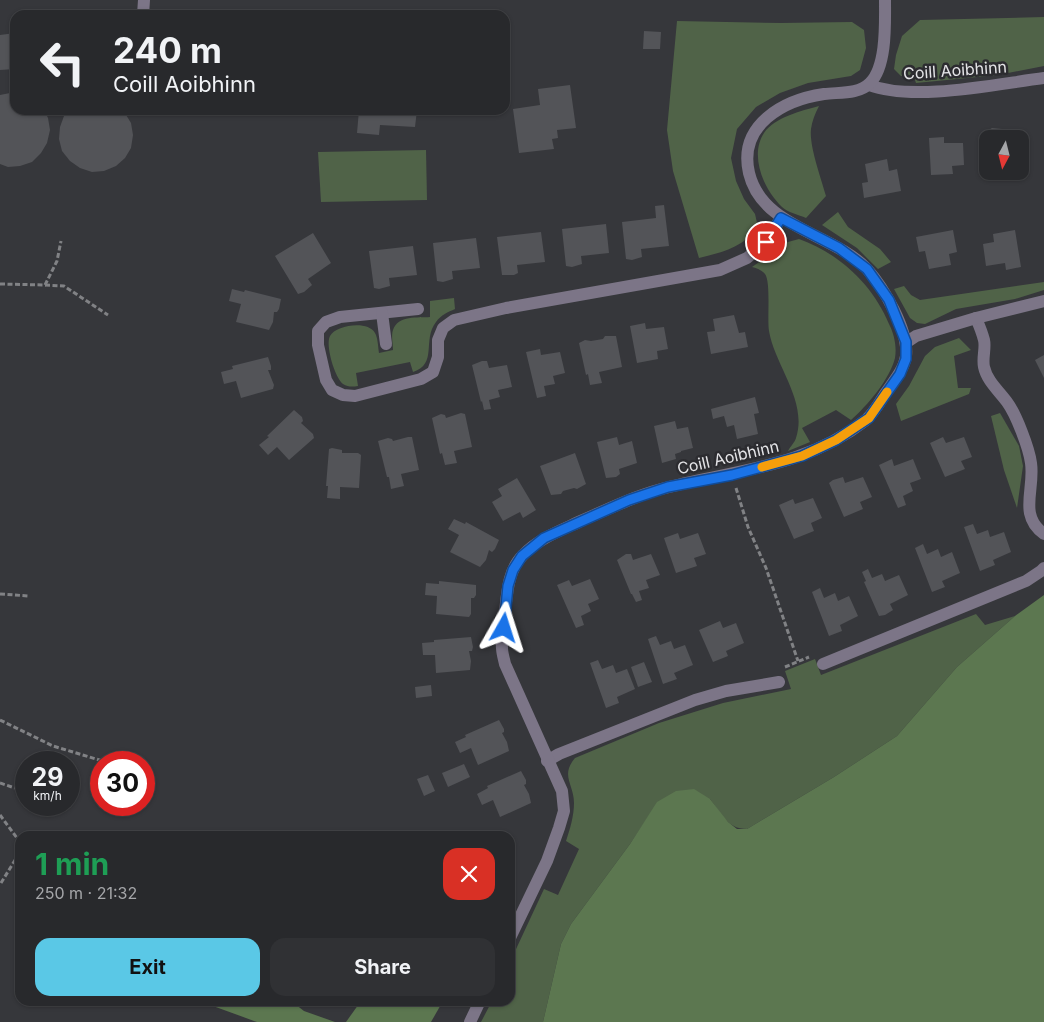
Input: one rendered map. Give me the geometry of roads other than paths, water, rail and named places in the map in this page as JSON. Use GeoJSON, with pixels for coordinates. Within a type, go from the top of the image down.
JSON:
{"type":"FeatureCollection","features":[{"type":"Feature","properties":{"kind":"street","name":"Coill Aoibhinn"},"geometry":{"type":"LineString","coordinates":[[515,928],[547,861],[560,828],[564,811],[562,791],[505,664],[501,646],[508,586],[513,570],[522,556],[544,538],[629,500],[668,487],[732,475],[802,456],[836,440],[869,418],[900,374],[906,359],[906,342],[889,300],[867,269],[839,248],[781,218],[766,204],[755,188],[748,172],[749,141],[760,123],[778,109],[796,101],[822,94],[857,92],[869,84],[877,73],[884,40],[885,0]]}},
{"type":"Feature","properties":{"kind":"street","name":"Coill Aoibhinn"},"geometry":{"type":"LineString","coordinates":[[869,84],[882,90],[910,92],[972,88],[1044,78]]}},
{"type":"Feature","properties":{"kind":"street"},"geometry":{"type":"LineString","coordinates":[[418,309],[340,317],[326,322],[318,331],[318,345],[326,380],[332,390],[343,395],[354,396],[421,379],[432,372],[438,357],[438,340],[444,328],[454,320],[506,308],[720,270],[747,258],[766,242],[781,218]]}},
{"type":"Feature","properties":{"kind":"street"},"geometry":{"type":"LineString","coordinates":[[906,342],[916,336],[976,318],[1044,301]]}},
{"type":"Feature","properties":{"kind":"street"},"geometry":{"type":"LineString","coordinates":[[382,313],[386,344]]}},
{"type":"Feature","properties":{"kind":"street"},"geometry":{"type":"LineString","coordinates":[[976,318],[984,340],[984,367],[994,386],[1008,404],[1028,448],[1032,464],[1029,501],[1030,514],[1034,527],[1044,534]]}},
{"type":"Feature","properties":{"kind":"street"},"geometry":{"type":"LineString","coordinates":[[823,664],[1026,581],[1044,568]]}},
{"type":"Feature","properties":{"kind":"street"},"geometry":{"type":"LineString","coordinates":[[547,761],[559,754],[695,700],[726,691],[779,682]]}},
{"type":"Feature","properties":{"kind":"street"},"geometry":{"type":"LineString","coordinates":[[470,1022],[478,1006]]}}]}
